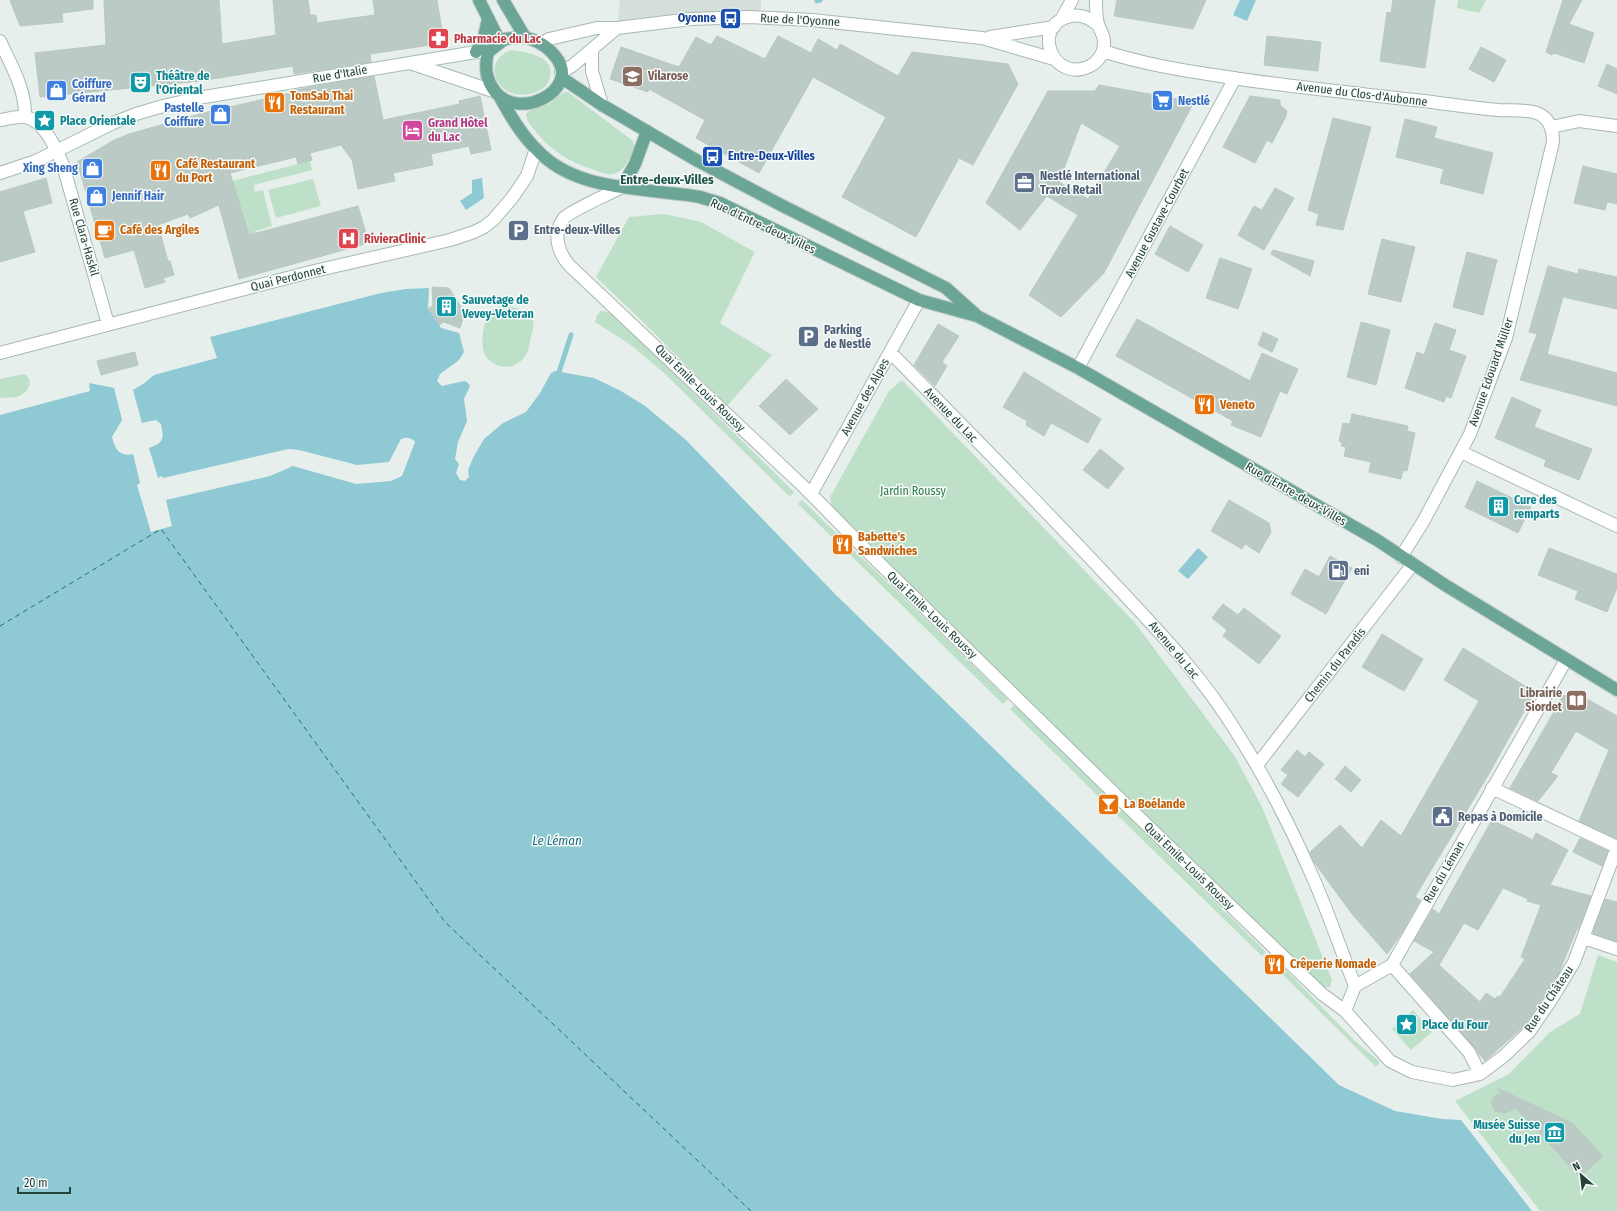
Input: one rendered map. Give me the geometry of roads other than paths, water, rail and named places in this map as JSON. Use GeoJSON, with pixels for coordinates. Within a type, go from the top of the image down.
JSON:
{"type":"FeatureCollection","features":[{"type":"Feature","properties":{"kind":"main road"},"geometry":{"type":"LineString","coordinates":[[479,0],[500,42]]}},
{"type":"Feature","properties":{"kind":"main road"},"geometry":{"type":"LineString","coordinates":[[503,0],[525,37]]}},
{"type":"Feature","properties":{"kind":"main road"},"geometry":{"type":"LineString","coordinates":[[482,52],[511,37],[525,37],[532,39],[541,44],[554,55],[558,61],[561,75],[555,90],[548,96],[538,101],[518,104],[497,95],[487,76],[482,52],[488,19]]}},
{"type":"Feature","properties":{"kind":"main road","name":"Rue d'Entre-deux-Villes"},"geometry":{"type":"LineString","coordinates":[[561,75],[602,105],[778,204],[946,288],[977,316]]}},
{"type":"Feature","properties":{"kind":"main road","name":"Rue d'Entre-deux-Villes"},"geometry":{"type":"LineString","coordinates":[[497,95],[513,121],[536,149],[558,167],[580,178],[599,184],[699,197],[720,203],[919,300],[977,316],[1078,368],[1377,540],[1401,557],[1612,687]]}},
{"type":"Feature","properties":{"kind":"main road"},"geometry":{"type":"LineString","coordinates":[[622,187],[635,164],[647,131]]}},
{"type":"Feature","properties":{"kind":"street"},"geometry":{"type":"LineString","coordinates":[[1072,0],[1049,40],[1051,53],[1054,59],[1060,65],[1068,69],[1076,70],[1092,65],[1099,59],[1103,51],[1104,38],[1098,25],[1096,0]]}},
{"type":"Feature","properties":{"kind":"street"},"geometry":{"type":"LineString","coordinates":[[1058,23],[1067,17],[1080,15],[1087,17],[1098,25]]}},
{"type":"Feature","properties":{"kind":"street","name":"Rue de l'Oyonne"},"geometry":{"type":"LineString","coordinates":[[541,44],[549,39],[597,28],[617,28],[691,19],[749,17],[812,20],[982,38],[1054,59]]}},
{"type":"Feature","properties":{"kind":"street","name":"Rue de l'Oyonne"},"geometry":{"type":"LineString","coordinates":[[982,38],[1026,32],[1058,23]]}},
{"type":"Feature","properties":{"kind":"street"},"geometry":{"type":"LineString","coordinates":[[561,75],[617,28]]}},
{"type":"Feature","properties":{"kind":"street"},"geometry":{"type":"LineString","coordinates":[[0,41],[22,91],[26,104],[25,117],[0,120]]}},
{"type":"Feature","properties":{"kind":"street"},"geometry":{"type":"LineString","coordinates":[[592,49],[592,71],[602,105]]}},
{"type":"Feature","properties":{"kind":"street","name":"Avenue du Clos-d'Aubonne"},"geometry":{"type":"LineString","coordinates":[[1103,51],[1125,59],[1174,69],[1235,78],[1497,110],[1530,112],[1542,116],[1552,127]]}},
{"type":"Feature","properties":{"kind":"street","name":"Rue d'Italie"},"geometry":{"type":"LineString","coordinates":[[0,173],[36,161],[113,123],[136,114],[164,106],[198,98],[482,52]]}},
{"type":"Feature","properties":{"kind":"street","name":"Rue d'Italie"},"geometry":{"type":"LineString","coordinates":[[409,63],[497,95]]}},
{"type":"Feature","properties":{"kind":"street","name":"Avenue Gustave-Courbet"},"geometry":{"type":"LineString","coordinates":[[1078,368],[1235,78]]}},
{"type":"Feature","properties":{"kind":"street","name":"Rue Clara-Haskil"},"geometry":{"type":"LineString","coordinates":[[25,117],[37,122],[57,151],[63,165],[108,324]]}},
{"type":"Feature","properties":{"kind":"street"},"geometry":{"type":"LineString","coordinates":[[1552,127],[1579,121],[1617,126]]}},
{"type":"Feature","properties":{"kind":"street","name":"Avenue Edouard Müller"},"geometry":{"type":"LineString","coordinates":[[1401,557],[1423,522],[1470,434],[1506,338],[1553,142],[1552,127]]}},
{"type":"Feature","properties":{"kind":"street","name":"Quai Perdonnet"},"geometry":{"type":"LineString","coordinates":[[0,353],[310,272],[450,240],[474,232],[493,220],[508,205],[527,176],[536,149]]}},
{"type":"Feature","properties":{"kind":"street","name":"Quai Emile-Louis Roussy"},"geometry":{"type":"LineString","coordinates":[[622,187],[565,218],[558,228],[557,237],[558,246],[563,258],[811,494],[876,560],[1120,799],[1322,994],[1345,1011]]}},
{"type":"Feature","properties":{"kind":"street","name":"Avenue des Alpes"},"geometry":{"type":"LineString","coordinates":[[811,494],[919,300]]}},
{"type":"Feature","properties":{"kind":"street","name":"Avenue du Lac"},"geometry":{"type":"LineString","coordinates":[[890,352],[1079,546],[1157,629],[1220,707],[1257,765],[1311,872],[1355,986]]}},
{"type":"Feature","properties":{"kind":"street"},"geometry":{"type":"LineString","coordinates":[[1460,452],[1617,526]]}},
{"type":"Feature","properties":{"kind":"street","name":"Chemin du Paradis"},"geometry":{"type":"LineString","coordinates":[[1257,765],[1413,564]]}},
{"type":"Feature","properties":{"kind":"street","name":"Rue du Léman"},"geometry":{"type":"LineString","coordinates":[[1392,965],[1566,660]]}},
{"type":"Feature","properties":{"kind":"street"},"geometry":{"type":"LineString","coordinates":[[1492,788],[1617,847]]}},
{"type":"Feature","properties":{"kind":"street","name":"Rue du Château"},"geometry":{"type":"LineString","coordinates":[[1345,1011],[1390,1060],[1412,1072],[1453,1080],[1480,1074],[1504,1056],[1529,1032],[1553,997],[1574,962],[1617,847]]}},
{"type":"Feature","properties":{"kind":"street"},"geometry":{"type":"LineString","coordinates":[[1584,938],[1617,949]]}},
{"type":"Feature","properties":{"kind":"street"},"geometry":{"type":"LineString","coordinates":[[1345,1011],[1355,986],[1392,965],[1468,1052],[1480,1074]]}},
{"type":"Feature","properties":{"kind":"water"},"geometry":{"type":"Polygon","coordinates":[[[1240,0],[1256,0],[1247,21],[1233,15],[1240,0]]]}},
{"type":"Feature","properties":{"kind":"water"},"geometry":{"type":"Polygon","coordinates":[[[482,178],[484,198],[466,210],[460,201],[472,193],[472,180],[482,178]]]}},
{"type":"Feature","properties":{"kind":"water","name":"Le Léman"},"geometry":{"type":"Polygon","coordinates":[[[429,288],[428,308],[441,328],[459,333],[464,352],[459,360],[440,374],[437,381],[442,386],[464,381],[470,386],[464,399],[467,421],[458,442],[455,459],[459,464],[456,473],[460,480],[465,481],[469,477],[468,470],[484,439],[503,423],[526,412],[540,393],[551,373],[555,371],[594,378],[621,391],[645,406],[686,440],[835,594],[1339,1085],[1395,1111],[1442,1119],[1461,1120],[1532,1211],[0,1211],[0,415],[90,391],[89,383],[114,388],[122,420],[112,437],[118,451],[128,455],[133,454],[140,483],[137,485],[151,532],[172,526],[166,500],[270,476],[293,466],[356,484],[391,481],[402,476],[415,442],[410,438],[401,439],[389,462],[357,465],[299,450],[288,449],[158,478],[149,448],[158,444],[162,440],[161,424],[156,420],[142,423],[133,390],[154,375],[217,358],[210,337],[381,293],[406,289],[429,288]]]}},
{"type":"Feature","properties":{"kind":"water"},"geometry":{"type":"Polygon","coordinates":[[[1198,548],[1208,557],[1188,579],[1178,571],[1198,548]]]}},
{"type":"Feature","properties":{"kind":"waterway"},"geometry":{"type":"LineString","coordinates":[[559,372],[571,335]]}},
{"type":"Feature","properties":{"kind":"place","name":"Oyonne"},"geometry":{"type":"Point","coordinates":[731,18]}},
{"type":"Feature","properties":{"kind":"place","name":"Pharmacie du Lac"},"geometry":{"type":"Point","coordinates":[439,39]}},
{"type":"Feature","properties":{"kind":"place","name":"Vilarose"},"geometry":{"type":"Point","coordinates":[632,76]}},
{"type":"Feature","properties":{"kind":"place","name":"Théâtre de l'Oriental"},"geometry":{"type":"Point","coordinates":[140,83]}},
{"type":"Feature","properties":{"kind":"place","name":"Coiffure Gérard"},"geometry":{"type":"Point","coordinates":[56,91]}},
{"type":"Feature","properties":{"kind":"place","name":"Nestlé"},"geometry":{"type":"Point","coordinates":[1162,101]}},
{"type":"Feature","properties":{"kind":"place","name":"TomSab Thai Restaurant"},"geometry":{"type":"Point","coordinates":[275,103]}},
{"type":"Feature","properties":{"kind":"place","name":"Pastelle Coiffure"},"geometry":{"type":"Point","coordinates":[220,115]}},
{"type":"Feature","properties":{"kind":"place","name":"Place Orientale"},"geometry":{"type":"Point","coordinates":[45,121]}},
{"type":"Feature","properties":{"kind":"place","name":"Grand Hôtel du Lac"},"geometry":{"type":"Point","coordinates":[412,130]}},
{"type":"Feature","properties":{"kind":"place","name":"Entre-Deux-Villes"},"geometry":{"type":"Point","coordinates":[713,156]}},
{"type":"Feature","properties":{"kind":"place","name":"Xing Sheng"},"geometry":{"type":"Point","coordinates":[93,168]}},
{"type":"Feature","properties":{"kind":"place","name":"Café Restaurant du Port"},"geometry":{"type":"Point","coordinates":[161,171]}},
{"type":"Feature","properties":{"kind":"place","name":"Nestlé International Travel Retail"},"geometry":{"type":"Point","coordinates":[1024,183]}},
{"type":"Feature","properties":{"kind":"place","name":"Jennif Hair"},"geometry":{"type":"Point","coordinates":[96,196]}},
{"type":"Feature","properties":{"kind":"place","name":"Café des Argiles"},"geometry":{"type":"Point","coordinates":[105,230]}},
{"type":"Feature","properties":{"kind":"place","name":"Entre-deux-Villes"},"geometry":{"type":"Point","coordinates":[518,230]}},
{"type":"Feature","properties":{"kind":"place","name":"RivieraClinic"},"geometry":{"type":"Point","coordinates":[348,239]}},
{"type":"Feature","properties":{"kind":"place","name":"Sauvetage de Vevey-Veteran"},"geometry":{"type":"Point","coordinates":[446,307]}},
{"type":"Feature","properties":{"kind":"place","name":"Parking de Nestlé"},"geometry":{"type":"Point","coordinates":[809,337]}},
{"type":"Feature","properties":{"kind":"place","name":"Veneto"},"geometry":{"type":"Point","coordinates":[1205,405]}},
{"type":"Feature","properties":{"kind":"place","name":"Cure des remparts"},"geometry":{"type":"Point","coordinates":[1498,507]}},
{"type":"Feature","properties":{"kind":"place","name":"Babette's Sandwiches"},"geometry":{"type":"Point","coordinates":[843,544]}},
{"type":"Feature","properties":{"kind":"place","name":"eni"},"geometry":{"type":"Point","coordinates":[1338,571]}},
{"type":"Feature","properties":{"kind":"place","name":"Librairie Siordet"},"geometry":{"type":"Point","coordinates":[1577,700]}},
{"type":"Feature","properties":{"kind":"place","name":"La Boélande"},"geometry":{"type":"Point","coordinates":[1109,804]}},
{"type":"Feature","properties":{"kind":"place","name":"Repas à Domicile"},"geometry":{"type":"Point","coordinates":[1443,817]}},
{"type":"Feature","properties":{"kind":"place","name":"Crêperie Nomade"},"geometry":{"type":"Point","coordinates":[1275,964]}},
{"type":"Feature","properties":{"kind":"place","name":"Place du Four"},"geometry":{"type":"Point","coordinates":[1407,1025]}},
{"type":"Feature","properties":{"kind":"place","name":"Musée Suisse du Jeu"},"geometry":{"type":"Point","coordinates":[1555,1132]}},
{"type":"Feature","properties":{"kind":"district","name":"Entre-deux-Villes"},"geometry":{"type":"Point","coordinates":[667,179]}},
{"type":"Feature","properties":{"kind":"park label","name":"Jardin Roussy"},"geometry":{"type":"Point","coordinates":[913,491]}}]}
